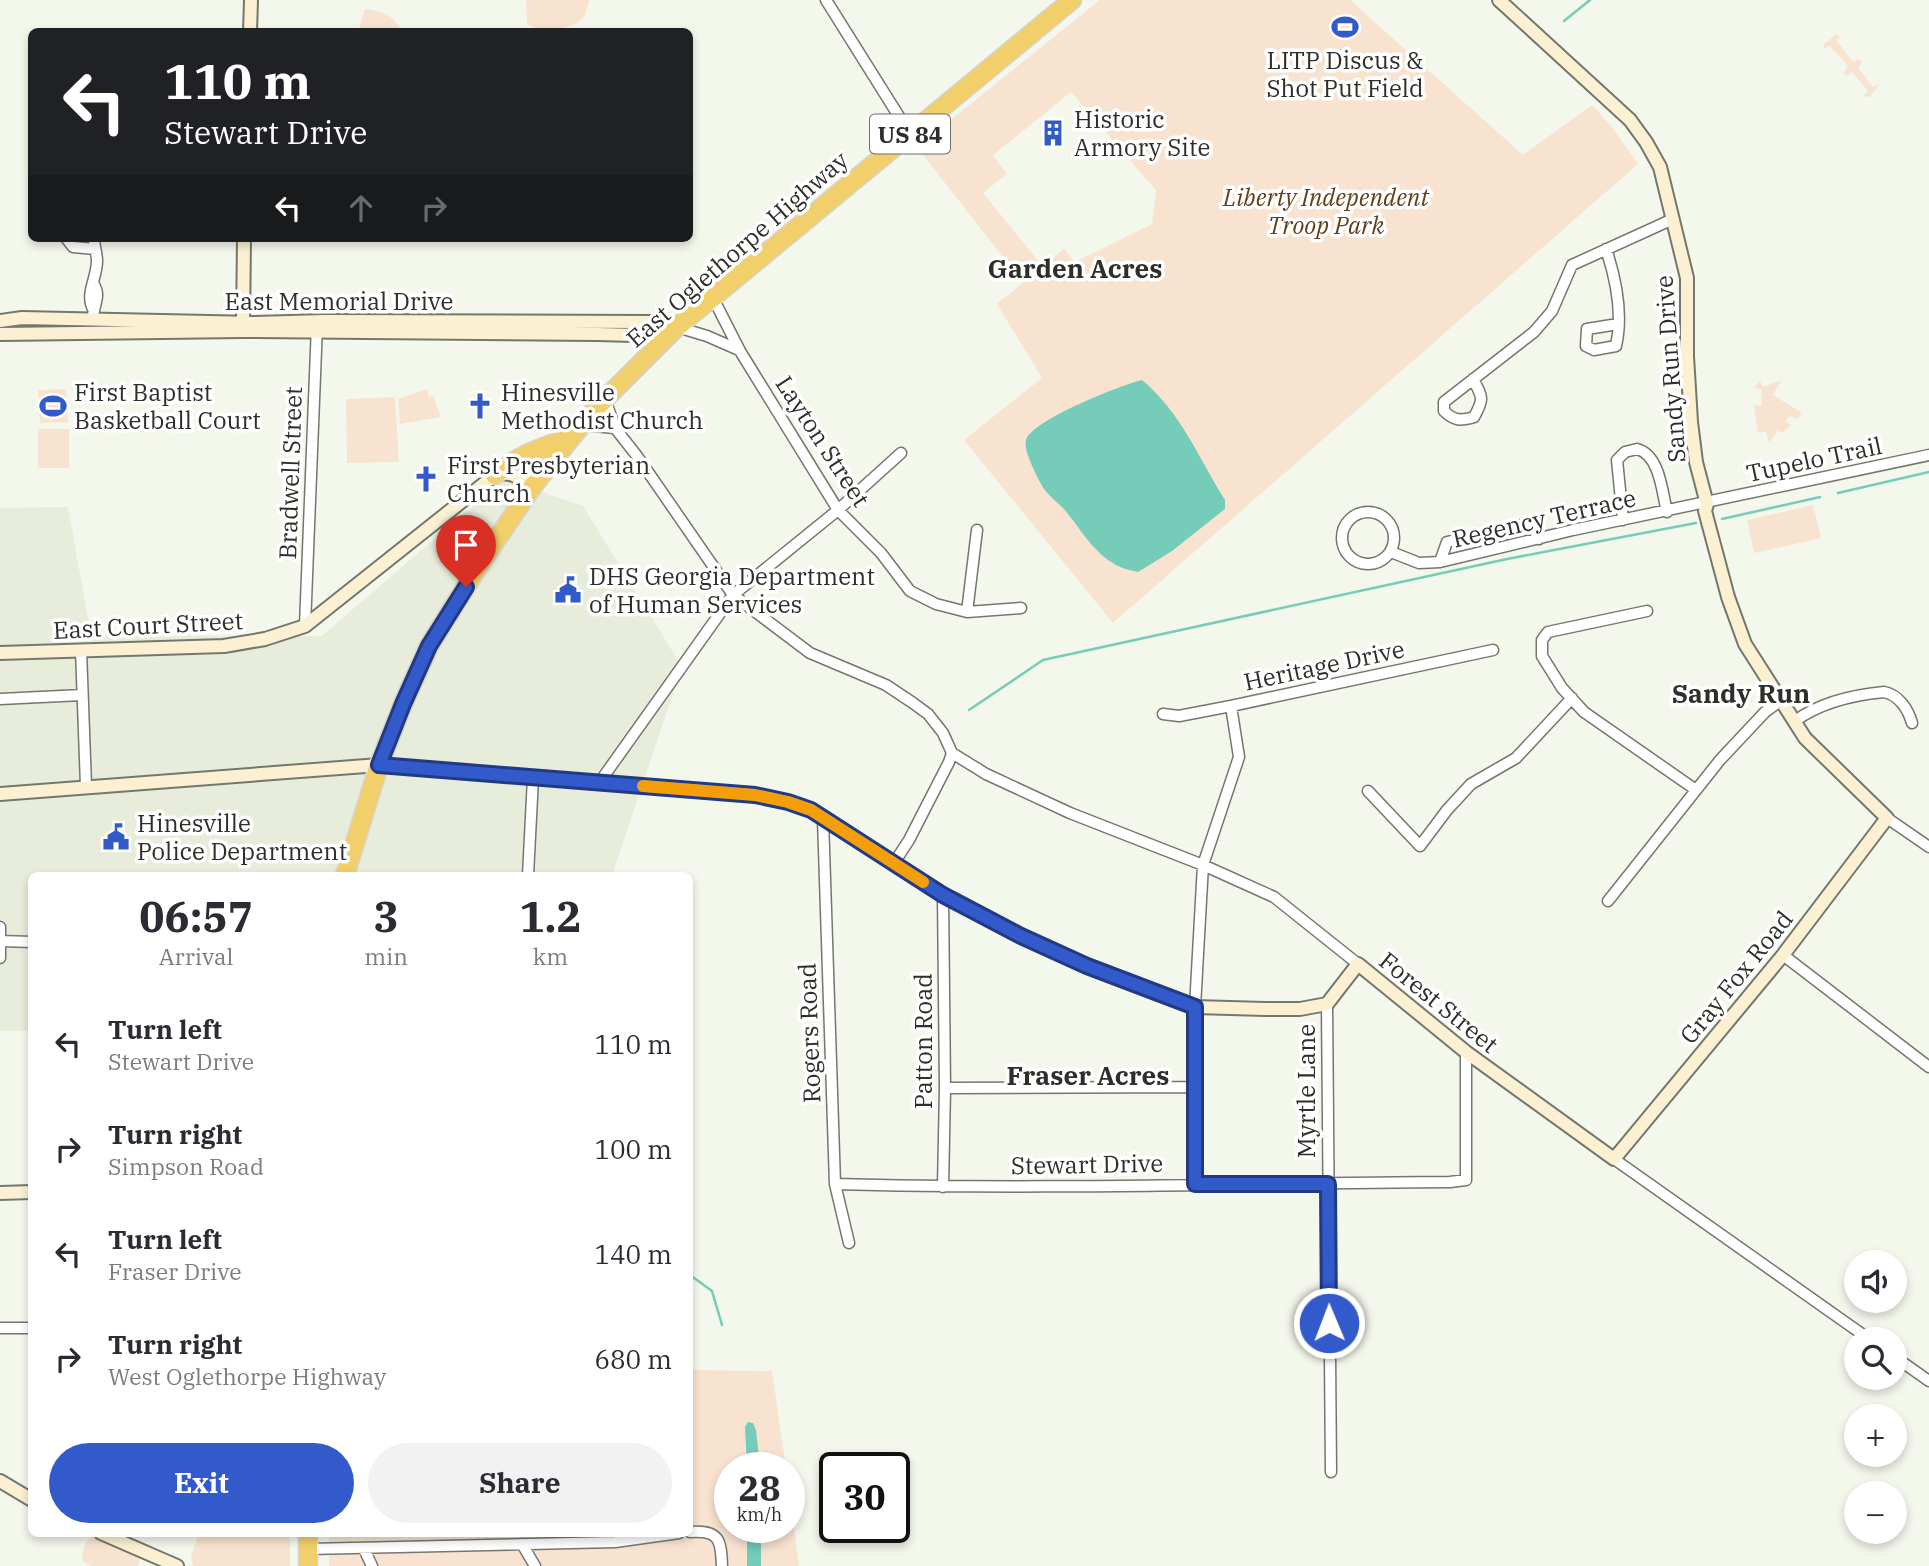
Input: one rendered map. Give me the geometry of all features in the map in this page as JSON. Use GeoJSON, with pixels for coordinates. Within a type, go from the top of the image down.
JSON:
{"type":"FeatureCollection","features":[{"type":"Feature","properties":{"kind":"highway","name":"East Oglethorpe Highway"},"geometry":{"type":"LineString","coordinates":[[577,432],[605,399],[677,327],[1072,0]]}},
{"type":"Feature","properties":{"kind":"highway"},"geometry":{"type":"LineString","coordinates":[[495,475],[508,463],[577,432]]}},
{"type":"Feature","properties":{"kind":"highway","name":"US 84"},"geometry":{"type":"LineString","coordinates":[[346,872],[379,765],[429,646],[533,486],[577,432]]}},
{"type":"Feature","properties":{"kind":"street"},"geometry":{"type":"LineString","coordinates":[[250,28],[251,0]]}},
{"type":"Feature","properties":{"kind":"street"},"geometry":{"type":"LineString","coordinates":[[826,0],[910,134]]}},
{"type":"Feature","properties":{"kind":"street","name":"Sandy Run Drive"},"geometry":{"type":"LineString","coordinates":[[1499,0],[1630,120],[1660,167],[1687,278],[1687,356],[1696,462],[1707,504],[1705,511],[1735,621],[1745,644],[1780,701],[1820,755],[1887,818],[1929,847]]}},
{"type":"Feature","properties":{"kind":"street"},"geometry":{"type":"LineString","coordinates":[[1473,379],[1482,394],[1483,402],[1474,417],[1462,421],[1451,418],[1444,411],[1444,402],[1473,379],[1534,332],[1552,311],[1572,265],[1672,219]]}},
{"type":"Feature","properties":{"kind":"street"},"geometry":{"type":"LineString","coordinates":[[69,242],[73,247],[94,243],[97,261],[93,283],[98,290],[93,314]]}},
{"type":"Feature","properties":{"kind":"street"},"geometry":{"type":"LineString","coordinates":[[243,326],[244,242]]}},
{"type":"Feature","properties":{"kind":"street"},"geometry":{"type":"LineString","coordinates":[[1606,249],[1612,268],[1618,324]]}},
{"type":"Feature","properties":{"kind":"street","name":"Layton Street"},"geometry":{"type":"LineString","coordinates":[[713,298],[740,351],[838,510],[881,553],[911,591],[936,604],[967,612],[1021,608]]}},
{"type":"Feature","properties":{"kind":"street","name":"East Memorial Drive"},"geometry":{"type":"LineString","coordinates":[[0,321],[93,314],[243,326]]}},
{"type":"Feature","properties":{"kind":"street","name":"East Memorial Drive"},"geometry":{"type":"LineString","coordinates":[[316,327],[654,322],[677,327]]}},
{"type":"Feature","properties":{"kind":"street","name":"East Memorial Drive"},"geometry":{"type":"LineString","coordinates":[[0,334],[243,326],[634,335],[661,342]]}},
{"type":"Feature","properties":{"kind":"street","name":"Bradwell Street"},"geometry":{"type":"LineString","coordinates":[[305,626],[316,327]]}},
{"type":"Feature","properties":{"kind":"street"},"geometry":{"type":"LineString","coordinates":[[677,327],[707,336],[740,351]]}},
{"type":"Feature","properties":{"kind":"street"},"geometry":{"type":"LineString","coordinates":[[605,399],[615,428],[733,595],[810,653],[886,685],[914,703],[928,714],[943,733],[952,753],[909,840],[894,863]]}},
{"type":"Feature","properties":{"kind":"street"},"geometry":{"type":"LineString","coordinates":[[577,432],[615,428]]}},
{"type":"Feature","properties":{"kind":"street"},"geometry":{"type":"LineString","coordinates":[[1623,520],[1617,460],[1625,452],[1637,449],[1649,455],[1654,464],[1667,512]]}},
{"type":"Feature","properties":{"kind":"street"},"geometry":{"type":"LineString","coordinates":[[599,783],[733,595],[838,510],[901,453]]}},
{"type":"Feature","properties":{"kind":"street","name":"Tupelo Trail"},"geometry":{"type":"LineString","coordinates":[[1707,504],[1929,455]]}},
{"type":"Feature","properties":{"kind":"street"},"geometry":{"type":"LineString","coordinates":[[495,475],[509,472],[533,486]]}},
{"type":"Feature","properties":{"kind":"street","name":"East Court Street"},"geometry":{"type":"LineString","coordinates":[[0,653],[224,646],[265,639],[305,626],[495,475]]}},
{"type":"Feature","properties":{"kind":"street","name":"Regency Terrace"},"geometry":{"type":"LineString","coordinates":[[1391,552],[1419,564],[1440,562],[1623,520],[1707,504]]}},
{"type":"Feature","properties":{"kind":"street"},"geometry":{"type":"LineString","coordinates":[[1361,513],[1383,516],[1391,525],[1394,535],[1391,552],[1385,559],[1371,565],[1352,559],[1342,545],[1344,527],[1361,513]]}},
{"type":"Feature","properties":{"kind":"street"},"geometry":{"type":"LineString","coordinates":[[1440,562],[1447,542],[1530,523],[1539,539]]}},
{"type":"Feature","properties":{"kind":"street"},"geometry":{"type":"LineString","coordinates":[[967,612],[977,530]]}},
{"type":"Feature","properties":{"kind":"street"},"geometry":{"type":"LineString","coordinates":[[1647,611],[1548,632],[1542,640],[1542,656],[1572,698],[1601,724],[1696,790]]}},
{"type":"Feature","properties":{"kind":"street"},"geometry":{"type":"LineString","coordinates":[[81,650],[86,786]]}},
{"type":"Feature","properties":{"kind":"street","name":"Heritage Drive"},"geometry":{"type":"LineString","coordinates":[[1163,714],[1179,716],[1231,706],[1493,650]]}},
{"type":"Feature","properties":{"kind":"street"},"geometry":{"type":"LineString","coordinates":[[1795,721],[1816,708],[1837,700],[1884,691],[1908,709],[1912,723]]}},
{"type":"Feature","properties":{"kind":"street"},"geometry":{"type":"LineString","coordinates":[[0,699],[82,695]]}},
{"type":"Feature","properties":{"kind":"street"},"geometry":{"type":"LineString","coordinates":[[1368,791],[1420,846],[1471,784],[1516,758],[1572,698]]}},
{"type":"Feature","properties":{"kind":"street"},"geometry":{"type":"LineString","coordinates":[[1608,901],[1696,790],[1765,712],[1780,701]]}},
{"type":"Feature","properties":{"kind":"street"},"geometry":{"type":"LineString","coordinates":[[1195,1184],[1195,1007],[1203,866],[1239,757],[1231,706]]}},
{"type":"Feature","properties":{"kind":"street","name":"Forest Street"},"geometry":{"type":"LineString","coordinates":[[952,753],[986,774],[1070,813],[1274,897],[1466,1052],[1852,1327]]}},
{"type":"Feature","properties":{"kind":"street"},"geometry":{"type":"LineString","coordinates":[[0,794],[379,765],[755,795],[811,810],[943,895],[1021,936],[1087,966],[1195,1007],[1276,1009],[1327,1004],[1358,964]]}},
{"type":"Feature","properties":{"kind":"street"},"geometry":{"type":"LineString","coordinates":[[528,872],[533,778]]}},
{"type":"Feature","properties":{"kind":"street","name":"Gray Fox Road"},"geometry":{"type":"LineString","coordinates":[[1614,1159],[1783,955],[1887,818]]}},
{"type":"Feature","properties":{"kind":"street","name":"Rogers Road"},"geometry":{"type":"LineString","coordinates":[[823,819],[835,1184],[849,1243]]}},
{"type":"Feature","properties":{"kind":"street","name":"Patton Road"},"geometry":{"type":"LineString","coordinates":[[943,895],[943,1187]]}},
{"type":"Feature","properties":{"kind":"street"},"geometry":{"type":"LineString","coordinates":[[0,927],[0,958]]}},
{"type":"Feature","properties":{"kind":"street"},"geometry":{"type":"LineString","coordinates":[[0,941],[28,942]]}},
{"type":"Feature","properties":{"kind":"street"},"geometry":{"type":"LineString","coordinates":[[1783,955],[1929,1067]]}},
{"type":"Feature","properties":{"kind":"street","name":"Myrtle Lane"},"geometry":{"type":"LineString","coordinates":[[1327,1004],[1331,1472]]}},
{"type":"Feature","properties":{"kind":"street","name":"Stewart Drive"},"geometry":{"type":"LineString","coordinates":[[835,1184],[943,1187],[1328,1184],[1466,1180],[1466,1052]]}},
{"type":"Feature","properties":{"kind":"street"},"geometry":{"type":"LineString","coordinates":[[945,1088],[1194,1087]]}},
{"type":"Feature","properties":{"kind":"street"},"geometry":{"type":"LineString","coordinates":[[0,1193],[28,1192]]}},
{"type":"Feature","properties":{"kind":"street"},"geometry":{"type":"LineString","coordinates":[[0,1328],[28,1328]]}},
{"type":"Feature","properties":{"kind":"street"},"geometry":{"type":"LineString","coordinates":[[1907,1365],[1929,1381]]}},
{"type":"Feature","properties":{"kind":"street"},"geometry":{"type":"LineString","coordinates":[[0,1481],[28,1498]]}},
{"type":"Feature","properties":{"kind":"street"},"geometry":{"type":"LineString","coordinates":[[693,1532],[713,1534],[717,1537],[722,1550],[723,1566]]}},
{"type":"Feature","properties":{"kind":"street"},"geometry":{"type":"LineString","coordinates":[[110,1537],[177,1566]]}},
{"type":"Feature","properties":{"kind":"street"},"geometry":{"type":"LineString","coordinates":[[308,1549],[615,1542],[651,1537]]}},
{"type":"Feature","properties":{"kind":"street"},"geometry":{"type":"LineString","coordinates":[[522,1544],[535,1566]]}},
{"type":"Feature","properties":{"kind":"street"},"geometry":{"type":"LineString","coordinates":[[364,1549],[372,1566]]}},
{"type":"Feature","properties":{"kind":"shaded area"},"geometry":{"type":"Polygon","coordinates":[[[504,479],[583,506],[682,667],[613,872],[28,872],[28,1031],[0,1031],[0,508],[68,507],[91,635],[322,636],[504,479]]]}},
{"type":"Feature","properties":{"kind":"green space"},"geometry":{"type":"Polygon","coordinates":[[[526,0],[590,0],[581,20],[569,26],[536,28],[527,23],[526,0]]]}},
{"type":"Feature","properties":{"kind":"green space","name":"Liberty Independent Troop Park"},"geometry":{"type":"Polygon","coordinates":[[[1100,0],[1350,0],[1523,155],[1592,105],[1638,164],[1113,623],[964,440],[1042,378],[997,304],[1064,249],[1075,262],[1152,224],[1156,190],[1071,92],[993,155],[1007,174],[983,193],[1040,263],[1020,279],[917,147],[1100,0]]]}},
{"type":"Feature","properties":{"kind":"green space"},"geometry":{"type":"Polygon","coordinates":[[[365,9],[387,15],[399,28],[359,28],[365,9]]]}},
{"type":"Feature","properties":{"kind":"green space"},"geometry":{"type":"Polygon","coordinates":[[[1837,34],[1840,37],[1836,40],[1853,62],[1858,59],[1862,62],[1858,68],[1873,87],[1880,84],[1869,97],[1863,96],[1868,91],[1852,72],[1846,76],[1843,73],[1848,66],[1830,46],[1824,49],[1824,44],[1837,34]]]}},
{"type":"Feature","properties":{"kind":"green space"},"geometry":{"type":"Polygon","coordinates":[[[1782,380],[1773,395],[1802,413],[1797,419],[1790,416],[1785,421],[1791,425],[1782,433],[1778,430],[1769,443],[1766,431],[1758,433],[1754,406],[1762,405],[1761,389],[1754,388],[1760,381],[1763,387],[1782,380]]]}},
{"type":"Feature","properties":{"kind":"green space","name":"First Baptist Basketball Court"},"geometry":{"type":"Polygon","coordinates":[[[66,389],[68,422],[40,423],[38,390],[66,389]]]}},
{"type":"Feature","properties":{"kind":"green space"},"geometry":{"type":"Polygon","coordinates":[[[427,389],[429,397],[433,395],[441,417],[400,424],[398,399],[427,389]]]}},
{"type":"Feature","properties":{"kind":"green space"},"geometry":{"type":"Polygon","coordinates":[[[395,397],[399,462],[347,463],[346,399],[395,397]]]}},
{"type":"Feature","properties":{"kind":"green space"},"geometry":{"type":"Polygon","coordinates":[[[38,429],[69,429],[69,468],[38,468],[38,429]]]}},
{"type":"Feature","properties":{"kind":"green space"},"geometry":{"type":"Polygon","coordinates":[[[1813,505],[1821,538],[1754,553],[1747,520],[1813,505]]]}},
{"type":"Feature","properties":{"kind":"green space"},"geometry":{"type":"Polygon","coordinates":[[[693,1370],[772,1371],[784,1452],[714,1452],[714,1543],[796,1543],[799,1566],[329,1566],[329,1537],[693,1537],[693,1370]]]}},
{"type":"Feature","properties":{"kind":"green space"},"geometry":{"type":"Polygon","coordinates":[[[100,1537],[141,1555],[138,1566],[91,1566],[83,1561],[82,1554],[89,1539],[100,1537]]]}},
{"type":"Feature","properties":{"kind":"green space"},"geometry":{"type":"Polygon","coordinates":[[[198,1537],[290,1537],[290,1566],[193,1566],[191,1557],[198,1537]]]}},
{"type":"Feature","properties":{"kind":"water"},"geometry":{"type":"Polygon","coordinates":[[[1142,380],[1178,421],[1225,500],[1225,509],[1172,551],[1138,572],[1125,569],[1105,558],[1044,489],[1032,465],[1026,440],[1032,432],[1060,414],[1142,380]]]}},
{"type":"Feature","properties":{"kind":"water"},"geometry":{"type":"Polygon","coordinates":[[[748,1422],[753,1423],[758,1452],[746,1452],[745,1427],[748,1422]]]}},
{"type":"Feature","properties":{"kind":"water"},"geometry":{"type":"Polygon","coordinates":[[[747,1543],[761,1543],[761,1566],[747,1566],[747,1543]]]}},
{"type":"Feature","properties":{"kind":"waterway"},"geometry":{"type":"LineString","coordinates":[[1564,21],[1590,0]]}},
{"type":"Feature","properties":{"kind":"waterway"},"geometry":{"type":"LineString","coordinates":[[1838,493],[1929,472]]}},
{"type":"Feature","properties":{"kind":"waterway"},"geometry":{"type":"LineString","coordinates":[[1722,519],[1820,497]]}},
{"type":"Feature","properties":{"kind":"waterway"},"geometry":{"type":"LineString","coordinates":[[969,710],[1043,660],[1507,559],[1696,523]]}},
{"type":"Feature","properties":{"kind":"waterway"},"geometry":{"type":"LineString","coordinates":[[693,1277],[712,1291],[722,1325]]}},
{"type":"Feature","properties":{"kind":"slow traffic"},"geometry":{"type":"LineString","coordinates":[[643,786],[755,795],[788,802],[811,810],[923,882]]}},
{"type":"Feature","properties":{"kind":"place","name":"LITP Discus & Shot Put Field"},"geometry":{"type":"Point","coordinates":[1345,27]}},
{"type":"Feature","properties":{"kind":"place","name":"Historic Armory Site"},"geometry":{"type":"Point","coordinates":[1053,133]}},
{"type":"Feature","properties":{"kind":"place","name":"First Baptist Basketball Court"},"geometry":{"type":"Point","coordinates":[53,406]}},
{"type":"Feature","properties":{"kind":"place","name":"Hinesville Methodist Church"},"geometry":{"type":"Point","coordinates":[480,406]}},
{"type":"Feature","properties":{"kind":"place","name":"First Presbyterian Church"},"geometry":{"type":"Point","coordinates":[426,479]}},
{"type":"Feature","properties":{"kind":"place","name":"DHS Georgia Department of Human Services"},"geometry":{"type":"Point","coordinates":[568,590]}},
{"type":"Feature","properties":{"kind":"place","name":"Hinesville Police Department"},"geometry":{"type":"Point","coordinates":[116,837]}},
{"type":"Feature","properties":{"kind":"district","name":"Garden Acres"},"geometry":{"type":"Point","coordinates":[1075,268]}},
{"type":"Feature","properties":{"kind":"district","name":"Sandy Run"},"geometry":{"type":"Point","coordinates":[1741,693]}},
{"type":"Feature","properties":{"kind":"district","name":"Fraser Acres"},"geometry":{"type":"Point","coordinates":[1088,1075]}},
{"type":"Feature","properties":{"kind":"route"},"geometry":{"type":"LineString","coordinates":[[466,587],[429,646],[379,765],[689,789],[755,795],[788,802],[811,810],[943,895],[1021,936],[1087,966],[1195,1007],[1195,1184],[1328,1184],[1329,1323]]}}]}
